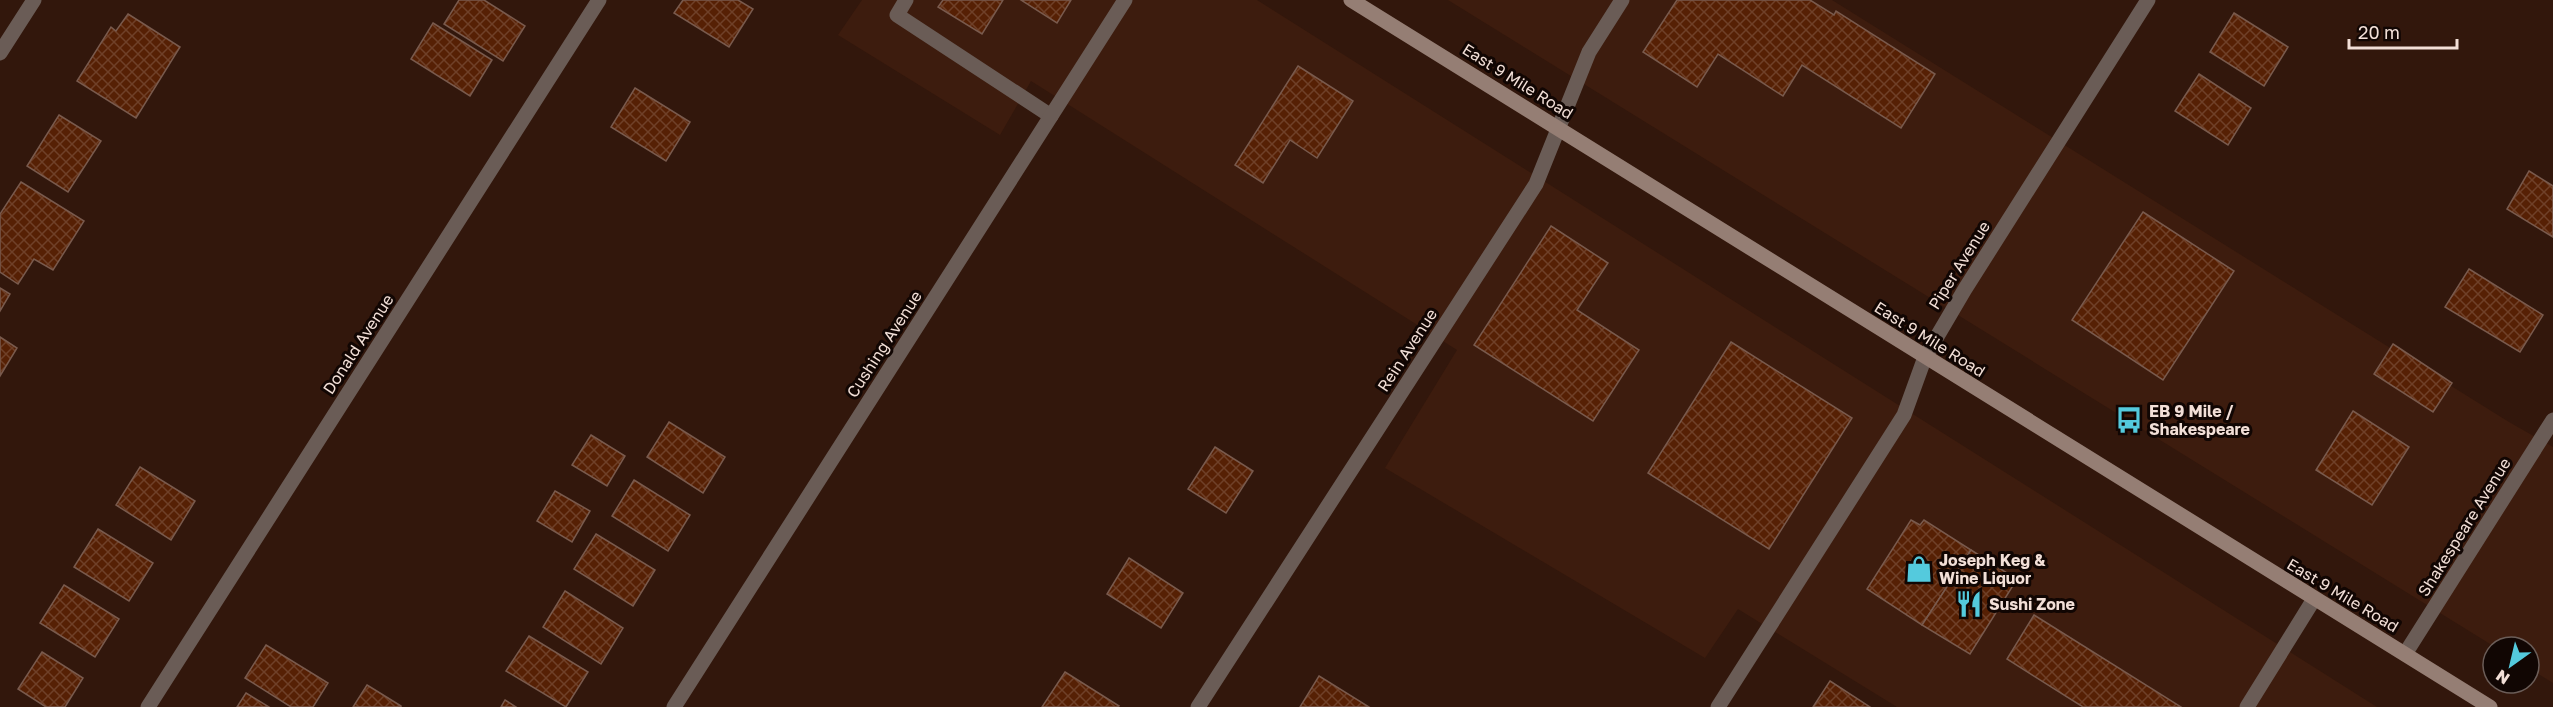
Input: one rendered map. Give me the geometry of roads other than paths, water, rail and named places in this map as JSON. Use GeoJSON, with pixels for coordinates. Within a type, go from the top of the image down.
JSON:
{"type":"FeatureCollection","features":[{"type":"Feature","properties":{"kind":"main road","name":"East 9 Mile Road"},"geometry":{"type":"LineString","coordinates":[[1351,0],[2490,707]]}},
{"type":"Feature","properties":{"kind":"street"},"geometry":{"type":"LineString","coordinates":[[0,53],[34,0]]}},
{"type":"Feature","properties":{"kind":"street","name":"Donald Avenue"},"geometry":{"type":"LineString","coordinates":[[148,707],[599,0]]}},
{"type":"Feature","properties":{"kind":"street"},"geometry":{"type":"LineString","coordinates":[[906,0],[897,15],[1051,116]]}},
{"type":"Feature","properties":{"kind":"street","name":"Cushing Avenue"},"geometry":{"type":"LineString","coordinates":[[674,707],[1125,0]]}},
{"type":"Feature","properties":{"kind":"street","name":"Rein Avenue"},"geometry":{"type":"LineString","coordinates":[[1198,707],[1536,184],[1589,52],[1622,0]]}},
{"type":"Feature","properties":{"kind":"street","name":"Piper Avenue"},"geometry":{"type":"LineString","coordinates":[[1718,707],[1904,415],[1925,357],[1965,289],[2148,0]]}},
{"type":"Feature","properties":{"kind":"street","name":"Shakespeare Avenue"},"geometry":{"type":"LineString","coordinates":[[2405,654],[2553,420]]}},
{"type":"Feature","properties":{"kind":"street"},"geometry":{"type":"LineString","coordinates":[[2247,707],[2314,599]]}},
{"type":"Feature","properties":{"kind":"place","name":"EB 9 Mile / Shakespeare"},"geometry":{"type":"Point","coordinates":[2129,420]}},
{"type":"Feature","properties":{"kind":"place","name":"Joseph Keg & Wine Liquor"},"geometry":{"type":"Point","coordinates":[1919,569]}},
{"type":"Feature","properties":{"kind":"place","name":"Sushi Zone"},"geometry":{"type":"Point","coordinates":[1969,604]}}]}
